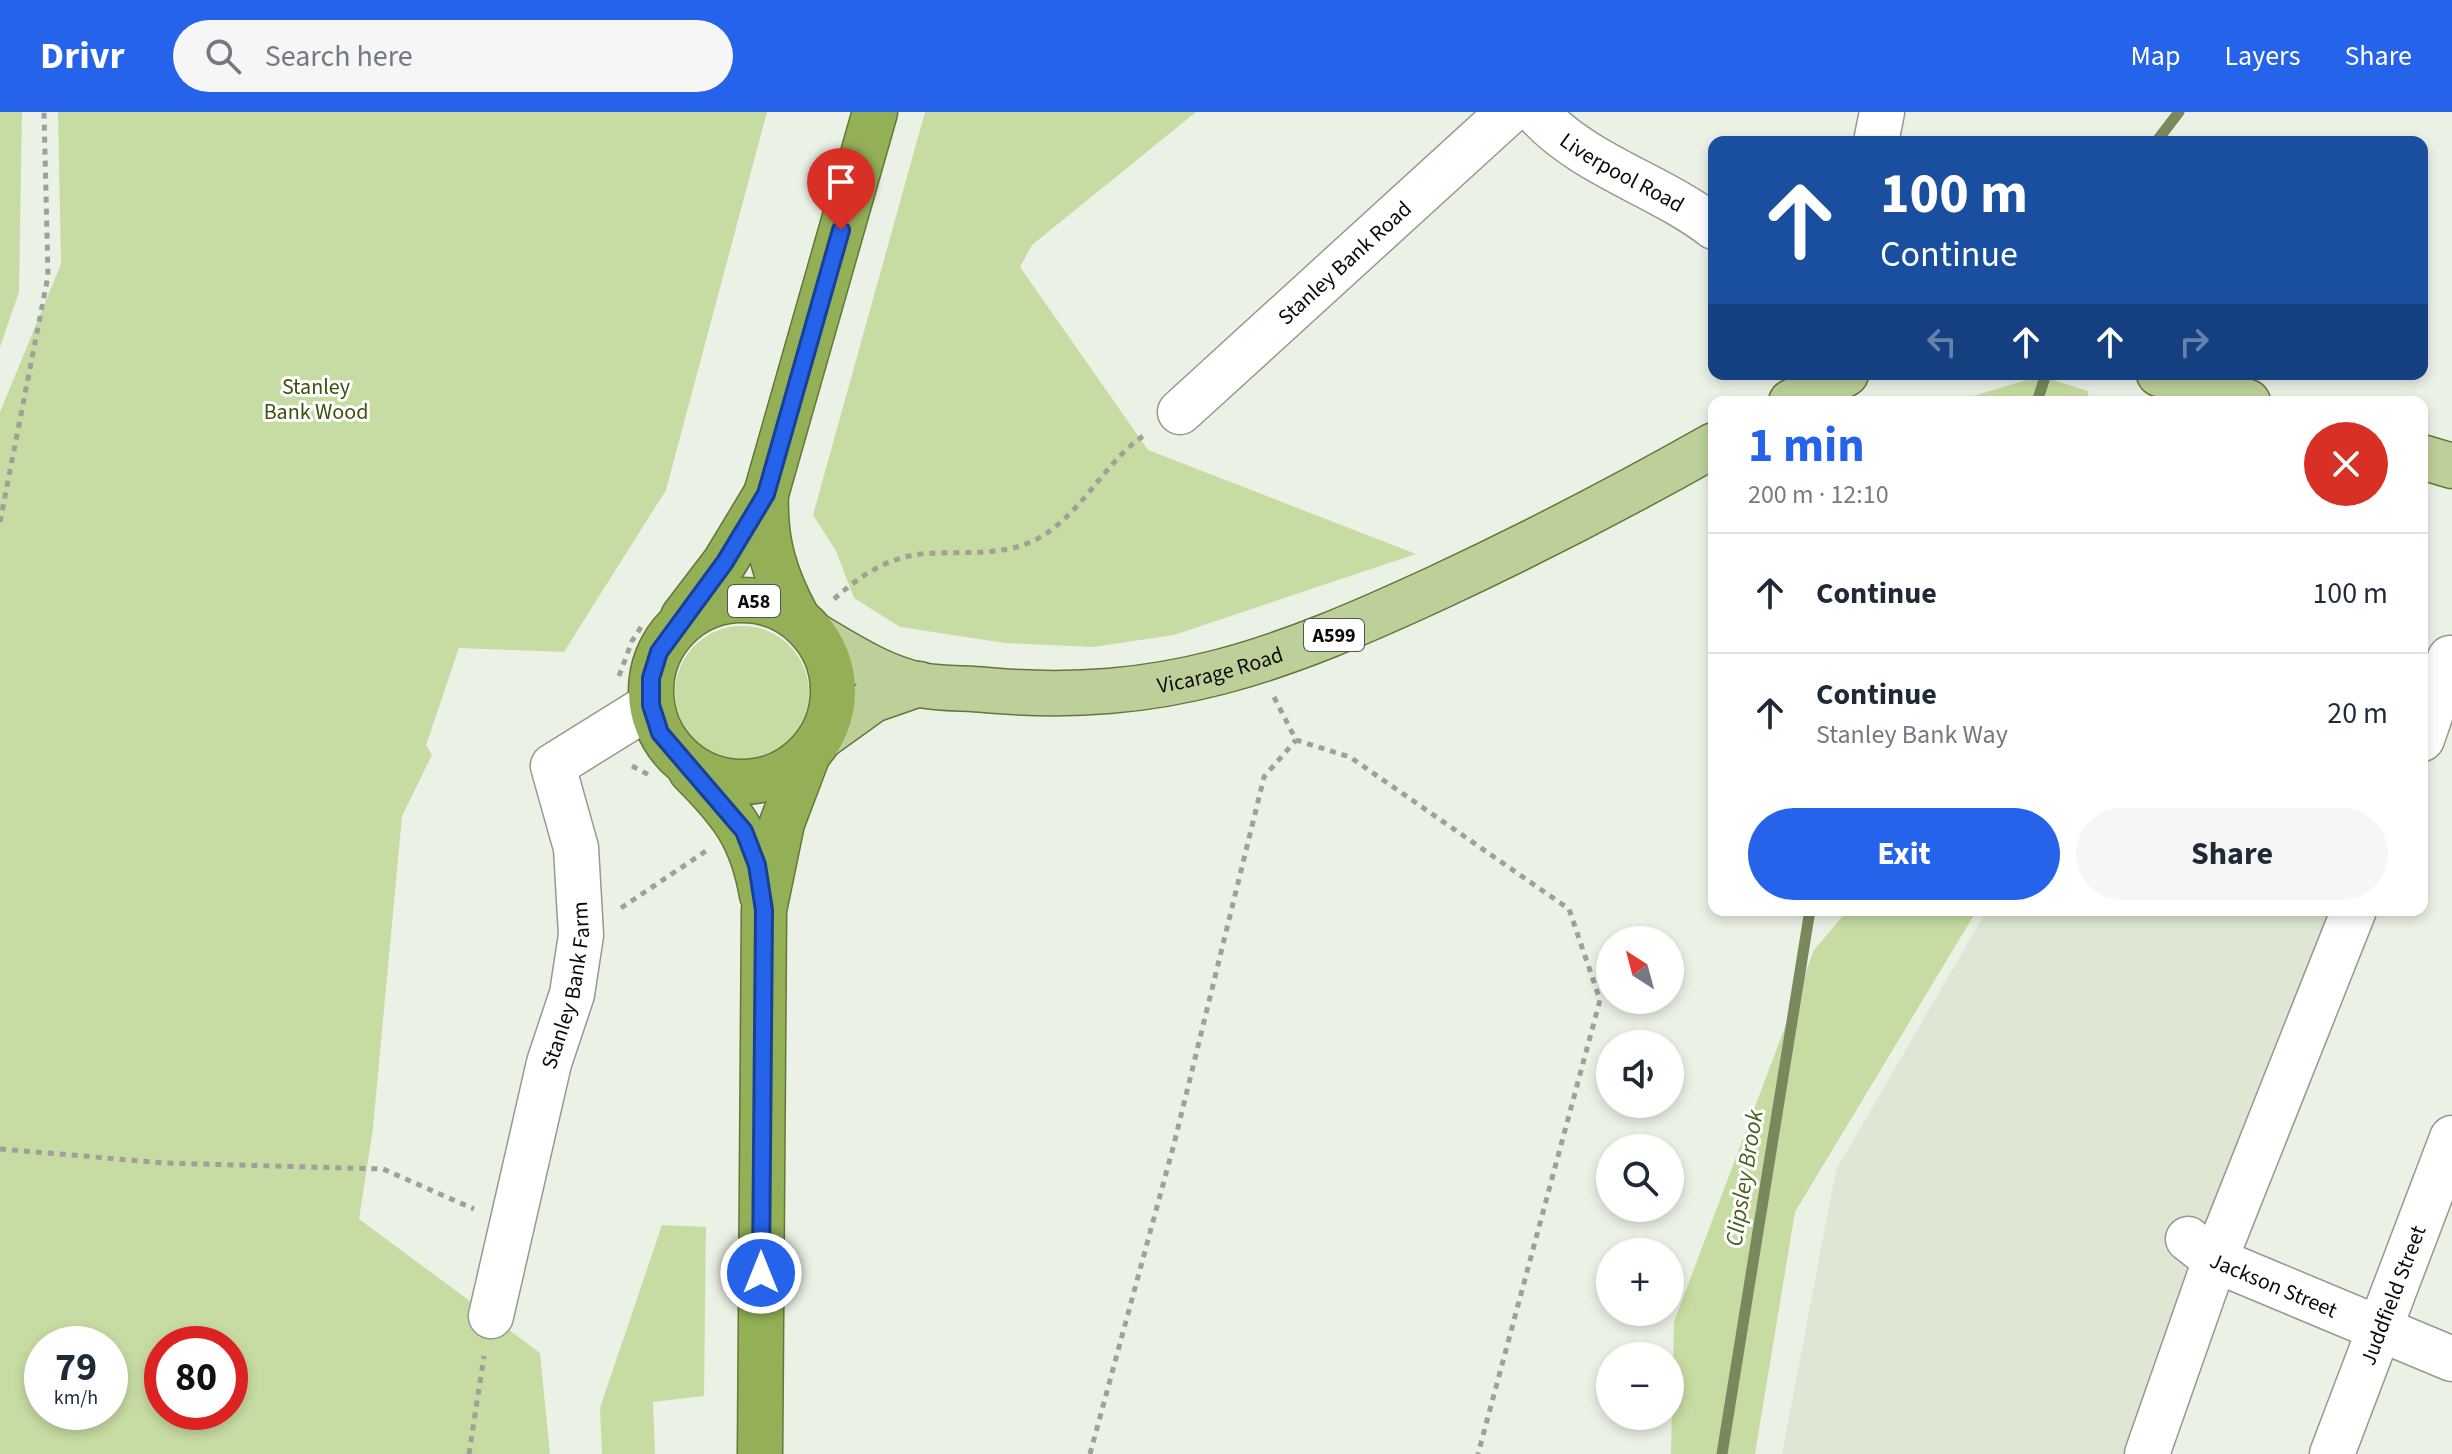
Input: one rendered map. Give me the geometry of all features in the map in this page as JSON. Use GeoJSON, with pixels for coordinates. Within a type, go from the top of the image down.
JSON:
{"type":"FeatureCollection","features":[{"type":"Feature","properties":{"kind":"highway","name":"A58"},"geometry":{"type":"LineString","coordinates":[[764,910],[782,823],[832,711],[834,684],[829,659],[813,619],[771,561],[765,520],[766,494],[875,112]]}},
{"type":"Feature","properties":{"kind":"highway","name":"A58"},"geometry":{"type":"LineString","coordinates":[[760,1454],[764,910],[757,865],[744,831],[728,809],[669,770],[660,733],[633,695],[655,665],[660,625],[725,562],[766,494]]}},
{"type":"Feature","properties":{"kind":"highway","name":"A58"},"geometry":{"type":"LineString","coordinates":[[660,625],[721,602],[749,600],[813,619]]}},
{"type":"Feature","properties":{"kind":"highway","name":"A58"},"geometry":{"type":"LineString","coordinates":[[669,770],[701,774],[730,783],[760,782],[785,773],[815,747]]}},
{"type":"Feature","properties":{"kind":"main road"},"geometry":{"type":"LineString","coordinates":[[1797,390],[1828,380]]}},
{"type":"Feature","properties":{"kind":"main road"},"geometry":{"type":"LineString","coordinates":[[2171,380],[2202,395]]}},
{"type":"Feature","properties":{"kind":"main road","name":"Vicarage Road"},"geometry":{"type":"LineString","coordinates":[[813,619],[882,672],[919,684],[1024,694],[1130,692],[1257,664],[1343,631],[1609,504],[1708,448]]}},
{"type":"Feature","properties":{"kind":"main road"},"geometry":{"type":"LineString","coordinates":[[2428,459],[2452,466]]}},
{"type":"Feature","properties":{"kind":"main road","name":"Vicarage Road"},"geometry":{"type":"LineString","coordinates":[[815,747],[873,700],[919,684]]}},
{"type":"Feature","properties":{"kind":"street","name":"Stanley Bank Road"},"geometry":{"type":"LineString","coordinates":[[1180,412],[1509,112]]}},
{"type":"Feature","properties":{"kind":"street","name":"Liverpool Road"},"geometry":{"type":"LineString","coordinates":[[1536,112],[1580,149],[1689,208],[1708,222]]}},
{"type":"Feature","properties":{"kind":"street"},"geometry":{"type":"LineString","coordinates":[[1877,136],[1882,112]]}},
{"type":"Feature","properties":{"kind":"street"},"geometry":{"type":"LineString","coordinates":[[2428,712],[2441,655]]}},
{"type":"Feature","properties":{"kind":"street","name":"Stanley Bank Farm"},"geometry":{"type":"LineString","coordinates":[[491,1316],[549,1063],[572,994],[581,935],[576,848],[553,766],[633,695]]}},
{"type":"Feature","properties":{"kind":"street"},"geometry":{"type":"LineString","coordinates":[[2147,1454],[2201,1250],[2351,916]]}},
{"type":"Feature","properties":{"kind":"street","name":"Juddfield Street"},"geometry":{"type":"LineString","coordinates":[[2332,1454],[2452,1138]]}},
{"type":"Feature","properties":{"kind":"street","name":"Jackson Street"},"geometry":{"type":"LineString","coordinates":[[2201,1250],[2452,1359]]}},
{"type":"Feature","properties":{"kind":"path"},"geometry":{"type":"LineString","coordinates":[[0,522],[48,276],[44,112]]}},
{"type":"Feature","properties":{"kind":"path"},"geometry":{"type":"LineString","coordinates":[[813,619],[857,578],[883,564],[914,555],[1015,548],[1037,539],[1089,492],[1126,447],[1180,412]]}},
{"type":"Feature","properties":{"kind":"path"},"geometry":{"type":"LineString","coordinates":[[633,695],[632,641],[660,625]]}},
{"type":"Feature","properties":{"kind":"path"},"geometry":{"type":"LineString","coordinates":[[1257,664],[1296,740],[1350,757],[1569,909],[1600,1000],[1478,1454]]}},
{"type":"Feature","properties":{"kind":"path"},"geometry":{"type":"LineString","coordinates":[[1090,1454],[1174,1144],[1264,777],[1296,740]]}},
{"type":"Feature","properties":{"kind":"path"},"geometry":{"type":"LineString","coordinates":[[629,764],[669,770]]}},
{"type":"Feature","properties":{"kind":"path"},"geometry":{"type":"LineString","coordinates":[[581,935],[715,844]]}},
{"type":"Feature","properties":{"kind":"path"},"geometry":{"type":"LineString","coordinates":[[0,1149],[165,1163],[383,1169],[511,1226]]}},
{"type":"Feature","properties":{"kind":"path"},"geometry":{"type":"LineString","coordinates":[[469,1454],[491,1316]]}},
{"type":"Feature","properties":{"kind":"shaded area"},"geometry":{"type":"Polygon","coordinates":[[[1984,916],[2350,916],[2145,1454],[1782,1454],[1836,1170],[1984,916]]]}},
{"type":"Feature","properties":{"kind":"green space"},"geometry":{"type":"Polygon","coordinates":[[[0,112],[22,112],[19,292],[0,347],[0,112]]]}},
{"type":"Feature","properties":{"kind":"green space","name":"Stanley Bank Wood"},"geometry":{"type":"Polygon","coordinates":[[[58,112],[767,112],[666,490],[564,652],[459,648],[426,745],[432,755],[402,816],[373,1128],[359,1219],[540,1353],[550,1454],[0,1454],[0,412],[61,264],[58,112]]]}},
{"type":"Feature","properties":{"kind":"green space"},"geometry":{"type":"Polygon","coordinates":[[[925,112],[1196,112],[1032,245],[1020,267],[1148,450],[1416,554],[1174,635],[1093,647],[1005,643],[900,627],[854,598],[836,551],[813,515],[925,112]]]}},
{"type":"Feature","properties":{"kind":"green space"},"geometry":{"type":"Polygon","coordinates":[[[2027,380],[2053,380],[2088,391],[2088,396],[1973,396],[2027,380]]]}},
{"type":"Feature","properties":{"kind":"green space"},"geometry":{"type":"Polygon","coordinates":[[[742,626],[768,631],[789,646],[804,667],[809,693],[804,719],[789,740],[768,755],[742,760],[716,755],[695,740],[680,719],[675,693],[680,667],[695,646],[716,631],[742,626]]]}},
{"type":"Feature","properties":{"kind":"green space"},"geometry":{"type":"Polygon","coordinates":[[[1843,916],[1973,916],[1795,1212],[1755,1454],[1671,1454],[1672,1430],[1684,1430],[1684,1342],[1674,1342],[1674,1326],[1684,1326],[1684,1295],[1814,950],[1843,916]]]}},
{"type":"Feature","properties":{"kind":"green space"},"geometry":{"type":"Polygon","coordinates":[[[662,1225],[706,1227],[704,1396],[653,1402],[655,1454],[602,1454],[600,1408],[662,1225]]]}},
{"type":"Feature","properties":{"kind":"waterway"},"geometry":{"type":"LineString","coordinates":[[2161,136],[2179,112]]}},
{"type":"Feature","properties":{"kind":"waterway","name":"Clipsley Brook"},"geometry":{"type":"LineString","coordinates":[[2039,396],[2044,380]]}},
{"type":"Feature","properties":{"kind":"waterway","name":"Clipsley Brook"},"geometry":{"type":"LineString","coordinates":[[1722,1454],[1809,916]]}},
{"type":"Feature","properties":{"kind":"route"},"geometry":{"type":"LineString","coordinates":[[761,1273],[764,910],[757,865],[744,831],[728,809],[677,757],[660,733],[651,705],[651,678],[659,652],[725,562],[766,494],[841,230]]}}]}
